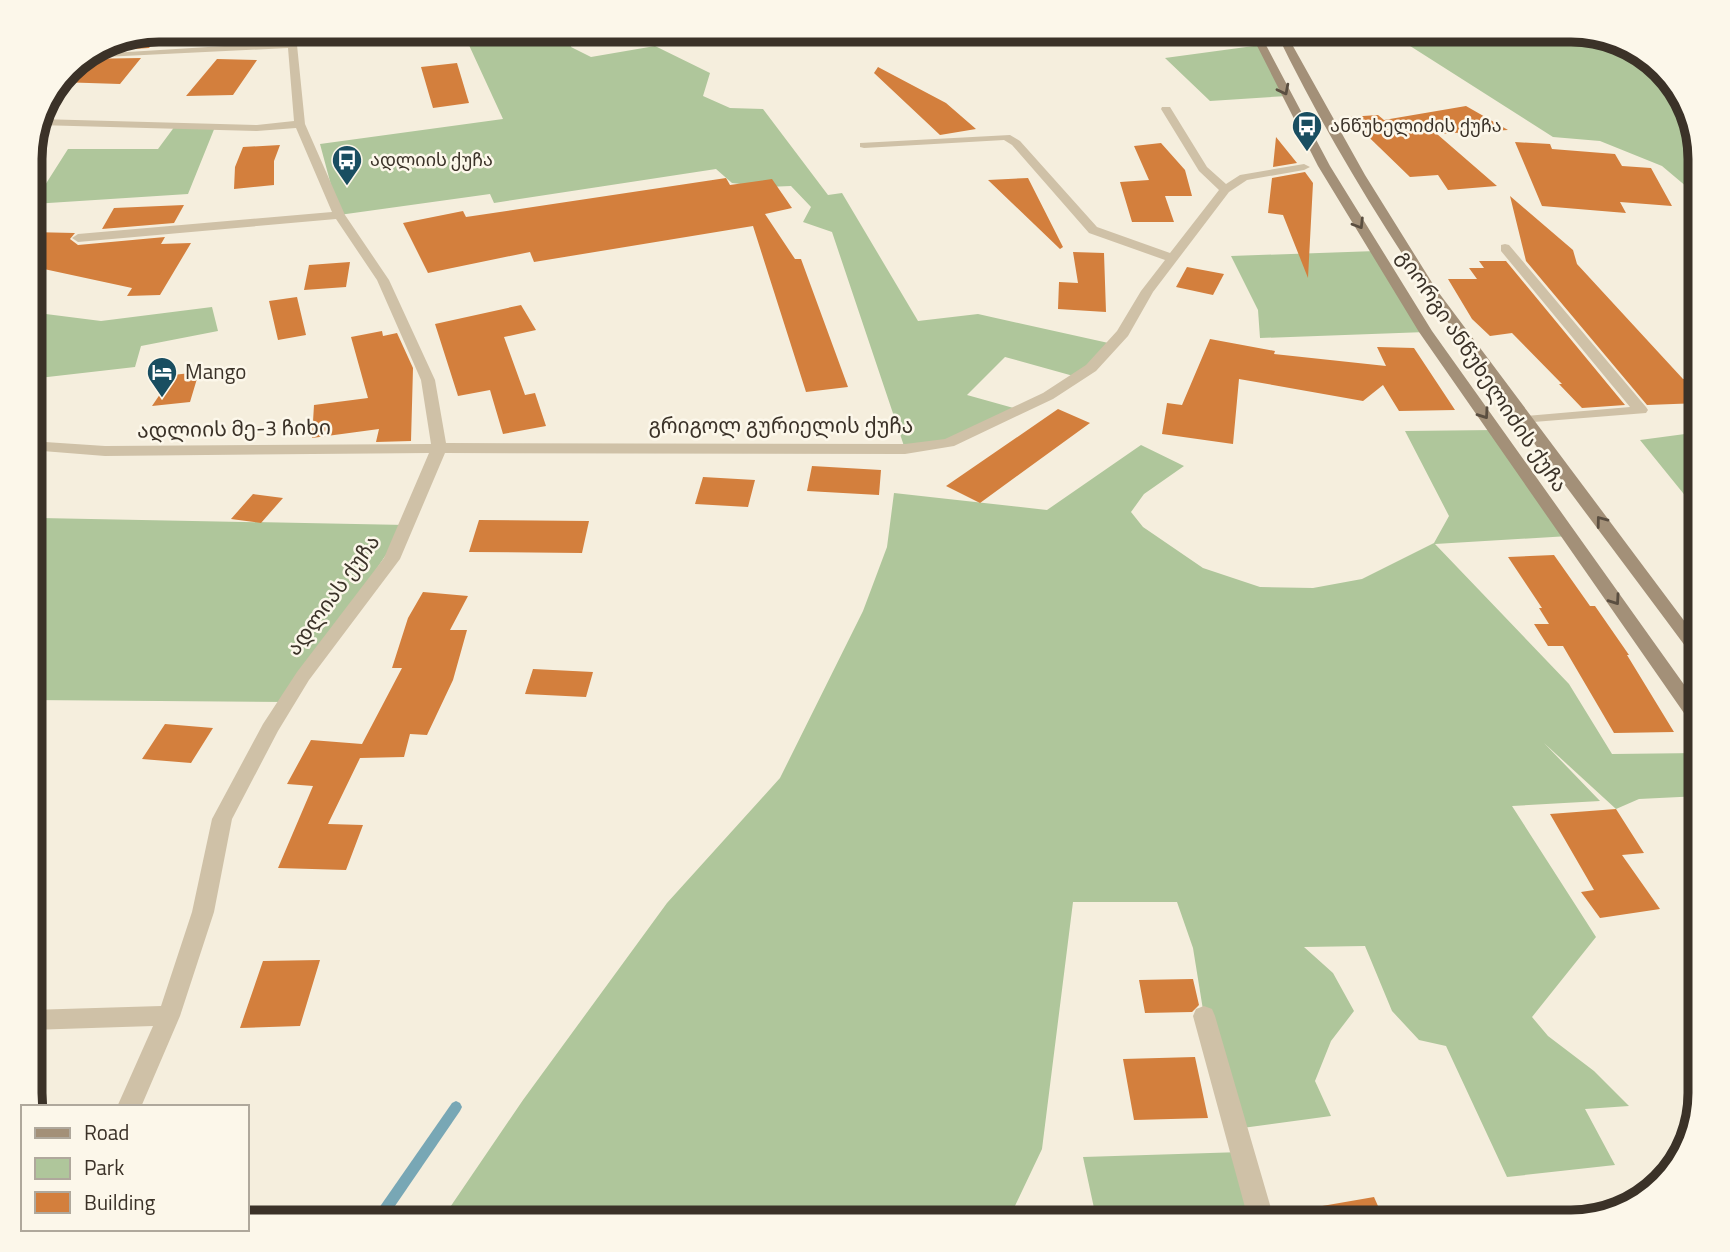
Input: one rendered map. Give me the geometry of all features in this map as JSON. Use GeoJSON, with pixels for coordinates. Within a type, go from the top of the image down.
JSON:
{"type":"FeatureCollection","features":[{"type":"Feature","properties":{"kind":"main road","name":"გიორგი ანწუხელიძის ქუჩა"},"geometry":{"type":"LineString","coordinates":[[1259,42],[1324,166],[1426,332],[1688,704]]}},
{"type":"Feature","properties":{"kind":"main road","name":"გიორგი ანწუხელიძის ქუჩა"},"geometry":{"type":"LineString","coordinates":[[1286,42],[1359,175],[1430,290],[1688,638]]}},
{"type":"Feature","properties":{"kind":"street"},"geometry":{"type":"LineString","coordinates":[[293,42],[300,124],[339,215],[383,280],[428,380],[439,448]]}},
{"type":"Feature","properties":{"kind":"street"},"geometry":{"type":"LineString","coordinates":[[104,56],[292,46]]}},
{"type":"Feature","properties":{"kind":"street"},"geometry":{"type":"LineString","coordinates":[[1166,109],[1203,169],[1225,190]]}},
{"type":"Feature","properties":{"kind":"street"},"geometry":{"type":"LineString","coordinates":[[48,122],[257,128],[300,124]]}},
{"type":"Feature","properties":{"kind":"street"},"geometry":{"type":"LineString","coordinates":[[864,145],[1006,137],[1016,143],[1093,230],[1171,258]]}},
{"type":"Feature","properties":{"kind":"street","name":"გრიგოლ გურიელის ქუჩა"},"geometry":{"type":"LineString","coordinates":[[439,448],[905,449],[949,443],[1048,396],[1091,368],[1123,333],[1147,291],[1225,190],[1244,177],[1304,167]]}},
{"type":"Feature","properties":{"kind":"street"},"geometry":{"type":"LineString","coordinates":[[78,238],[339,215]]}},
{"type":"Feature","properties":{"kind":"street"},"geometry":{"type":"LineString","coordinates":[[1505,248],[1641,410],[1527,420]]}},
{"type":"Feature","properties":{"kind":"street","name":"ადლიის მე-3 ჩიხი"},"geometry":{"type":"LineString","coordinates":[[42,447],[105,451],[439,448]]}},
{"type":"Feature","properties":{"kind":"street","name":"ადლიას ქუჩა"},"geometry":{"type":"LineString","coordinates":[[130,1105],[169,1016],[203,912],[222,820],[270,729],[303,676],[392,559],[439,448]]}},
{"type":"Feature","properties":{"kind":"street"},"geometry":{"type":"LineString","coordinates":[[42,1020],[169,1016]]}},
{"type":"Feature","properties":{"kind":"street"},"geometry":{"type":"LineString","coordinates":[[1204,1016],[1259,1210]]}},
{"type":"Feature","properties":{"kind":"green space"},"geometry":{"type":"Polygon","coordinates":[[[178,42],[210,42],[209,44],[176,46],[178,42]]]}},
{"type":"Feature","properties":{"kind":"green space"},"geometry":{"type":"Polygon","coordinates":[[[468,42],[571,42],[571,47],[591,57],[655,46],[710,73],[703,96],[730,108],[763,109],[828,195],[842,193],[918,321],[978,314],[1113,344],[1077,377],[1005,357],[967,395],[1021,410],[949,443],[905,449],[832,232],[803,222],[811,207],[791,186],[766,187],[732,183],[716,169],[494,203],[490,194],[339,215],[320,144],[503,119],[468,42]]]}},
{"type":"Feature","properties":{"kind":"green space"},"geometry":{"type":"Polygon","coordinates":[[[1404,42],[1571,42],[1609,48],[1623,54],[1654,76],[1676,107],[1686,136],[1688,188],[1662,166],[1600,141],[1553,137],[1404,42]]]}},
{"type":"Feature","properties":{"kind":"green space"},"geometry":{"type":"Polygon","coordinates":[[[1261,45],[1287,96],[1210,101],[1165,58],[1261,45]]]}},
{"type":"Feature","properties":{"kind":"green space"},"geometry":{"type":"Polygon","coordinates":[[[175,126],[215,127],[188,194],[42,203],[42,190],[68,149],[158,149],[175,126]]]}},
{"type":"Feature","properties":{"kind":"green space"},"geometry":{"type":"Polygon","coordinates":[[[1376,251],[1426,332],[1260,338],[1258,310],[1231,256],[1376,251]]]}},
{"type":"Feature","properties":{"kind":"green space"},"geometry":{"type":"Polygon","coordinates":[[[212,307],[218,331],[141,346],[135,367],[42,378],[42,314],[101,321],[212,307]]]}},
{"type":"Feature","properties":{"kind":"green space"},"geometry":{"type":"Polygon","coordinates":[[[1495,430],[1569,536],[1435,544],[1569,684],[1612,754],[1688,753],[1688,797],[1639,799],[1616,809],[1544,743],[1600,801],[1512,806],[1596,937],[1532,1017],[1548,1036],[1594,1071],[1629,1106],[1585,1109],[1615,1165],[1507,1177],[1446,1046],[1419,1040],[1392,1011],[1365,946],[1304,947],[1333,973],[1354,1011],[1331,1041],[1315,1081],[1331,1116],[1235,1129],[1204,1016],[1193,948],[1177,902],[1073,902],[1042,1149],[1014,1208],[448,1210],[523,1100],[667,903],[780,778],[863,611],[887,547],[894,493],[1047,510],[1141,445],[1184,466],[1144,494],[1131,512],[1143,527],[1203,568],[1260,587],[1313,588],[1362,579],[1434,543],[1449,516],[1405,431],[1495,430]]]}},
{"type":"Feature","properties":{"kind":"green space"},"geometry":{"type":"Polygon","coordinates":[[[1688,434],[1688,499],[1640,440],[1688,434]]]}},
{"type":"Feature","properties":{"kind":"green space"},"geometry":{"type":"Polygon","coordinates":[[[42,518],[406,525],[287,702],[42,700],[42,518]]]}},
{"type":"Feature","properties":{"kind":"green space"},"geometry":{"type":"Polygon","coordinates":[[[1242,1152],[1259,1210],[1094,1210],[1083,1157],[1242,1152]]]}},
{"type":"Feature","properties":{"kind":"building"},"geometry":{"type":"Polygon","coordinates":[[[154,42],[149,48],[117,50],[154,42]]]}},
{"type":"Feature","properties":{"kind":"building"},"geometry":{"type":"Polygon","coordinates":[[[141,58],[120,84],[71,82],[99,59],[141,58]]]}},
{"type":"Feature","properties":{"kind":"building"},"geometry":{"type":"Polygon","coordinates":[[[217,59],[257,60],[233,95],[186,96],[217,59]]]}},
{"type":"Feature","properties":{"kind":"building"},"geometry":{"type":"Polygon","coordinates":[[[457,63],[469,103],[433,108],[421,67],[457,63]]]}},
{"type":"Feature","properties":{"kind":"building"},"geometry":{"type":"Polygon","coordinates":[[[878,67],[946,103],[976,129],[940,135],[874,73],[878,67]]]}},
{"type":"Feature","properties":{"kind":"building"},"geometry":{"type":"Polygon","coordinates":[[[1466,106],[1508,130],[1437,134],[1497,186],[1448,190],[1438,175],[1410,177],[1348,117],[1378,115],[1384,120],[1466,106]]]}},
{"type":"Feature","properties":{"kind":"building"},"geometry":{"type":"Polygon","coordinates":[[[1276,137],[1297,163],[1273,167],[1276,137]]]}},
{"type":"Feature","properties":{"kind":"building"},"geometry":{"type":"Polygon","coordinates":[[[1515,142],[1550,144],[1552,149],[1615,154],[1622,166],[1651,168],[1672,206],[1620,202],[1626,213],[1542,206],[1515,142]]]}},
{"type":"Feature","properties":{"kind":"building"},"geometry":{"type":"Polygon","coordinates":[[[1161,143],[1185,170],[1192,196],[1165,196],[1174,222],[1132,222],[1120,182],[1149,180],[1134,146],[1161,143]]]}},
{"type":"Feature","properties":{"kind":"building"},"geometry":{"type":"Polygon","coordinates":[[[280,145],[274,161],[274,185],[234,189],[235,167],[243,147],[280,145]]]}},
{"type":"Feature","properties":{"kind":"building"},"geometry":{"type":"Polygon","coordinates":[[[1305,172],[1313,183],[1308,278],[1283,215],[1268,213],[1272,178],[1305,172]]]}},
{"type":"Feature","properties":{"kind":"building"},"geometry":{"type":"Polygon","coordinates":[[[726,178],[730,185],[772,179],[792,208],[765,214],[795,259],[801,259],[848,387],[806,392],[753,226],[534,262],[530,252],[428,273],[403,223],[463,211],[466,217],[726,178]]]}},
{"type":"Feature","properties":{"kind":"building"},"geometry":{"type":"Polygon","coordinates":[[[1028,178],[1063,247],[1060,249],[988,180],[1028,178]]]}},
{"type":"Feature","properties":{"kind":"building"},"geometry":{"type":"Polygon","coordinates":[[[1510,196],[1573,250],[1577,264],[1683,379],[1688,379],[1688,403],[1647,405],[1526,261],[1510,196]]]}},
{"type":"Feature","properties":{"kind":"building"},"geometry":{"type":"Polygon","coordinates":[[[184,205],[174,223],[102,229],[114,208],[184,205]]]}},
{"type":"Feature","properties":{"kind":"building"},"geometry":{"type":"Polygon","coordinates":[[[42,232],[75,233],[70,239],[78,245],[165,237],[161,244],[191,243],[160,295],[127,296],[132,288],[42,269],[42,232]]]}},
{"type":"Feature","properties":{"kind":"building"},"geometry":{"type":"Polygon","coordinates":[[[1073,252],[1104,253],[1106,312],[1058,309],[1059,282],[1078,283],[1073,252]]]}},
{"type":"Feature","properties":{"kind":"building"},"geometry":{"type":"Polygon","coordinates":[[[1479,261],[1506,261],[1625,405],[1582,408],[1512,333],[1490,336],[1472,319],[1448,279],[1477,279],[1469,268],[1484,268],[1479,261]]]}},
{"type":"Feature","properties":{"kind":"building"},"geometry":{"type":"Polygon","coordinates":[[[350,262],[346,287],[304,290],[309,265],[350,262]]]}},
{"type":"Feature","properties":{"kind":"building"},"geometry":{"type":"Polygon","coordinates":[[[1187,267],[1224,274],[1213,295],[1176,287],[1187,267]]]}},
{"type":"Feature","properties":{"kind":"building"},"geometry":{"type":"Polygon","coordinates":[[[297,297],[306,335],[278,340],[269,301],[297,297]]]}},
{"type":"Feature","properties":{"kind":"building"},"geometry":{"type":"Polygon","coordinates":[[[521,305],[536,330],[504,337],[525,395],[535,393],[546,426],[503,434],[490,390],[458,396],[435,324],[521,305]]]}},
{"type":"Feature","properties":{"kind":"building"},"geometry":{"type":"Polygon","coordinates":[[[382,331],[383,336],[397,333],[413,368],[411,441],[376,442],[379,429],[312,438],[314,405],[368,398],[351,337],[382,331]]]}},
{"type":"Feature","properties":{"kind":"building"},"geometry":{"type":"Polygon","coordinates":[[[1210,339],[1275,351],[1274,354],[1386,366],[1377,347],[1414,348],[1455,410],[1399,411],[1383,385],[1363,401],[1239,379],[1233,444],[1162,434],[1167,403],[1182,405],[1210,339]]]}},
{"type":"Feature","properties":{"kind":"building"},"geometry":{"type":"Polygon","coordinates":[[[199,372],[190,402],[152,406],[173,375],[199,372]]]}},
{"type":"Feature","properties":{"kind":"building"},"geometry":{"type":"Polygon","coordinates":[[[1058,409],[1090,423],[980,503],[946,486],[1058,409]]]}},
{"type":"Feature","properties":{"kind":"building"},"geometry":{"type":"Polygon","coordinates":[[[812,466],[881,470],[879,495],[807,491],[812,466]]]}},
{"type":"Feature","properties":{"kind":"building"},"geometry":{"type":"Polygon","coordinates":[[[703,477],[755,480],[748,507],[695,504],[703,477]]]}},
{"type":"Feature","properties":{"kind":"building"},"geometry":{"type":"Polygon","coordinates":[[[253,494],[283,498],[261,523],[231,519],[253,494]]]}},
{"type":"Feature","properties":{"kind":"building"},"geometry":{"type":"Polygon","coordinates":[[[479,520],[589,521],[582,553],[469,552],[479,520]]]}},
{"type":"Feature","properties":{"kind":"building"},"geometry":{"type":"Polygon","coordinates":[[[1554,555],[1590,606],[1595,606],[1629,655],[1674,732],[1614,733],[1563,646],[1548,646],[1534,624],[1549,624],[1539,608],[1542,608],[1508,557],[1554,555]]]}},
{"type":"Feature","properties":{"kind":"building"},"geometry":{"type":"Polygon","coordinates":[[[423,592],[468,596],[450,630],[467,630],[453,680],[427,735],[410,734],[404,757],[360,758],[328,824],[363,825],[346,870],[278,868],[313,786],[287,784],[311,740],[362,744],[402,668],[392,668],[408,618],[423,592]]]}},
{"type":"Feature","properties":{"kind":"building"},"geometry":{"type":"Polygon","coordinates":[[[533,669],[593,672],[586,697],[525,694],[533,669]]]}},
{"type":"Feature","properties":{"kind":"building"},"geometry":{"type":"Polygon","coordinates":[[[165,724],[213,728],[191,763],[142,759],[165,724]]]}},
{"type":"Feature","properties":{"kind":"building"},"geometry":{"type":"Polygon","coordinates":[[[1616,809],[1644,853],[1622,855],[1660,909],[1600,918],[1581,892],[1594,890],[1550,814],[1616,809]]]}},
{"type":"Feature","properties":{"kind":"building"},"geometry":{"type":"Polygon","coordinates":[[[320,960],[300,1026],[240,1028],[263,961],[320,960]]]}},
{"type":"Feature","properties":{"kind":"building"},"geometry":{"type":"Polygon","coordinates":[[[1193,979],[1199,1005],[1192,1012],[1145,1013],[1139,980],[1193,979]]]}},
{"type":"Feature","properties":{"kind":"building"},"geometry":{"type":"Polygon","coordinates":[[[1195,1057],[1208,1118],[1134,1120],[1123,1059],[1195,1057]]]}},
{"type":"Feature","properties":{"kind":"building"},"geometry":{"type":"Polygon","coordinates":[[[1374,1197],[1380,1210],[1299,1210],[1374,1197]]]}},
{"type":"Feature","properties":{"kind":"waterway"},"geometry":{"type":"LineString","coordinates":[[385,1210],[456,1107]]}},
{"type":"Feature","properties":{"kind":"place","name":"ანწუხელიძის ქუჩა"},"geometry":{"type":"Point","coordinates":[1307,153]}},
{"type":"Feature","properties":{"kind":"place","name":"ადლიის ქუჩა"},"geometry":{"type":"Point","coordinates":[347,187]}},
{"type":"Feature","properties":{"kind":"place","name":"Mango"},"geometry":{"type":"Point","coordinates":[162,399]}}]}
